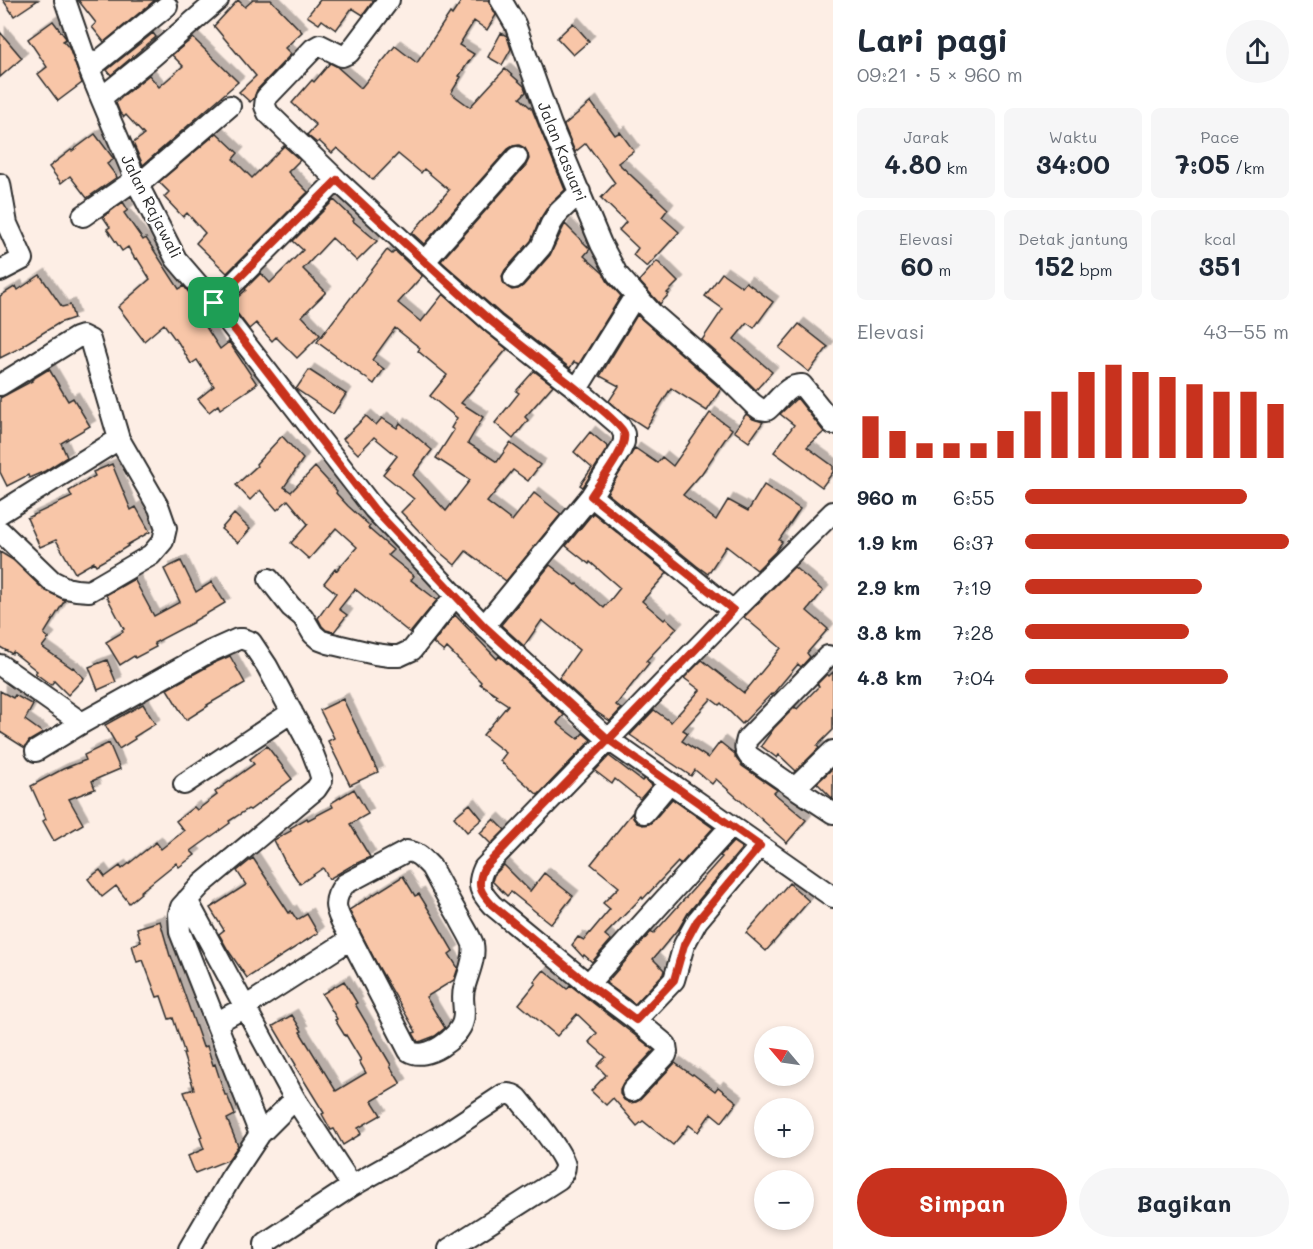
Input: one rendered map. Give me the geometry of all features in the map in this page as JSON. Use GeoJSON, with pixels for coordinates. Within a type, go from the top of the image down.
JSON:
{"type":"FeatureCollection","features":[{"type":"Feature","properties":{"kind":"street","name":"Jalan Rajawali"},"geometry":{"type":"LineString","coordinates":[[65,0],[100,98],[137,182],[176,259],[214,303],[374,509],[484,626],[609,740],[833,897]]}},
{"type":"Feature","properties":{"kind":"street"},"geometry":{"type":"LineString","coordinates":[[100,98],[218,0]]}},
{"type":"Feature","properties":{"kind":"street"},"geometry":{"type":"LineString","coordinates":[[389,0],[349,53],[342,56],[320,45],[313,49],[266,98],[265,106],[268,113],[424,262],[494,324],[577,389],[620,426],[624,434],[624,442],[620,451],[591,496],[484,626]]}},
{"type":"Feature","properties":{"kind":"street","name":"Jalan Kasuari"},"geometry":{"type":"LineString","coordinates":[[501,0],[515,24],[551,125],[601,244],[617,274],[651,312],[760,409],[767,410],[789,388],[802,385],[833,424]]}},
{"type":"Feature","properties":{"kind":"street"},"geometry":{"type":"LineString","coordinates":[[89,69],[167,6]]}},
{"type":"Feature","properties":{"kind":"street"},"geometry":{"type":"LineString","coordinates":[[83,216],[137,182],[230,106]]}},
{"type":"Feature","properties":{"kind":"street"},"geometry":{"type":"LineString","coordinates":[[424,262],[517,157]]}},
{"type":"Feature","properties":{"kind":"street"},"geometry":{"type":"LineString","coordinates":[[214,303],[337,180]]}},
{"type":"Feature","properties":{"kind":"street"},"geometry":{"type":"LineString","coordinates":[[0,184],[7,224],[23,259],[0,271]]}},
{"type":"Feature","properties":{"kind":"street"},"geometry":{"type":"LineString","coordinates":[[514,278],[541,247],[559,212],[580,192]]}},
{"type":"Feature","properties":{"kind":"street"},"geometry":{"type":"LineString","coordinates":[[577,389],[635,296]]}},
{"type":"Feature","properties":{"kind":"street"},"geometry":{"type":"LineString","coordinates":[[0,385],[76,338],[82,336],[90,340],[119,439],[159,508],[166,528],[163,541],[151,555],[88,591],[66,588],[52,581],[0,531]]}},
{"type":"Feature","properties":{"kind":"street"},"geometry":{"type":"LineString","coordinates":[[0,513],[119,439]]}},
{"type":"Feature","properties":{"kind":"street"},"geometry":{"type":"LineString","coordinates":[[591,496],[733,610]]}},
{"type":"Feature","properties":{"kind":"street"},"geometry":{"type":"LineString","coordinates":[[632,1091],[667,1052],[666,1045],[492,905],[483,895],[479,878],[484,868],[733,610],[833,512]]}},
{"type":"Feature","properties":{"kind":"street"},"geometry":{"type":"LineString","coordinates":[[269,579],[320,640],[390,656],[399,656],[412,650],[455,596]]}},
{"type":"Feature","properties":{"kind":"street"},"geometry":{"type":"LineString","coordinates":[[36,751],[209,652],[238,639],[251,642],[267,666],[310,746],[322,780],[308,796],[202,884],[181,907],[179,914],[180,932],[260,1134]]}},
{"type":"Feature","properties":{"kind":"street"},"geometry":{"type":"LineString","coordinates":[[828,656],[747,739],[745,750],[749,756],[833,813]]}},
{"type":"Feature","properties":{"kind":"street"},"geometry":{"type":"LineString","coordinates":[[0,664],[82,723]]}},
{"type":"Feature","properties":{"kind":"street"},"geometry":{"type":"LineString","coordinates":[[184,784],[292,712]]}},
{"type":"Feature","properties":{"kind":"street"},"geometry":{"type":"LineString","coordinates":[[795,788],[833,751]]}},
{"type":"Feature","properties":{"kind":"street"},"geometry":{"type":"LineString","coordinates":[[644,813],[669,783]]}},
{"type":"Feature","properties":{"kind":"street"},"geometry":{"type":"LineString","coordinates":[[588,984],[731,826]]}},
{"type":"Feature","properties":{"kind":"street"},"geometry":{"type":"LineString","coordinates":[[636,1020],[674,980],[684,945],[697,921],[760,846]]}},
{"type":"Feature","properties":{"kind":"street"},"geometry":{"type":"LineString","coordinates":[[406,851],[415,852],[431,867],[472,943],[472,962],[463,996],[463,1021],[451,1040],[432,1051],[420,1054],[409,1051],[351,939],[337,912],[335,900],[338,892],[345,884],[406,851]]}},
{"type":"Feature","properties":{"kind":"street"},"geometry":{"type":"LineString","coordinates":[[188,900],[295,1100],[352,1186]]}},
{"type":"Feature","properties":{"kind":"street"},"geometry":{"type":"LineString","coordinates":[[216,1023],[351,939]]}},
{"type":"Feature","properties":{"kind":"street"},"geometry":{"type":"LineString","coordinates":[[265,1249],[267,1242],[352,1186],[444,1134],[503,1095],[514,1095],[563,1159],[565,1164],[563,1173],[559,1179],[449,1249]]}},
{"type":"Feature","properties":{"kind":"street"},"geometry":{"type":"LineString","coordinates":[[189,1249],[230,1179],[260,1134],[295,1100]]}},
{"type":"Feature","properties":{"kind":"building"},"geometry":{"type":"Polygon","coordinates":[[[3,0],[38,0],[14,16],[3,0]]]}},
{"type":"Feature","properties":{"kind":"building"},"geometry":{"type":"Polygon","coordinates":[[[78,0],[155,0],[104,42],[92,27],[96,23],[78,0]]]}},
{"type":"Feature","properties":{"kind":"building"},"geometry":{"type":"Polygon","coordinates":[[[238,0],[245,7],[253,0],[271,0],[302,32],[285,48],[291,54],[257,90],[250,102],[239,92],[256,76],[214,26],[238,0]]]}},
{"type":"Feature","properties":{"kind":"building"},"geometry":{"type":"Polygon","coordinates":[[[320,0],[374,0],[363,15],[352,8],[336,30],[322,20],[319,24],[307,16],[320,0]]]}},
{"type":"Feature","properties":{"kind":"building"},"geometry":{"type":"Polygon","coordinates":[[[462,0],[488,0],[496,15],[487,30],[474,21],[459,45],[474,54],[451,93],[470,107],[505,69],[524,86],[526,92],[520,98],[532,109],[565,190],[549,205],[531,241],[505,270],[502,276],[503,282],[512,290],[523,286],[550,255],[565,224],[590,249],[584,256],[603,273],[621,296],[579,364],[574,362],[570,368],[502,315],[441,261],[526,165],[529,159],[525,148],[519,145],[508,149],[424,244],[412,233],[449,190],[424,169],[421,173],[398,154],[373,180],[337,148],[332,153],[319,141],[317,143],[307,135],[316,125],[292,103],[330,63],[361,88],[395,46],[417,63],[450,13],[452,15],[462,0]]]}},
{"type":"Feature","properties":{"kind":"building"},"geometry":{"type":"Polygon","coordinates":[[[53,21],[66,39],[63,41],[69,48],[82,83],[58,101],[38,74],[47,67],[28,39],[53,21]]]}},
{"type":"Feature","properties":{"kind":"building"},"geometry":{"type":"Polygon","coordinates":[[[573,23],[589,41],[573,55],[557,38],[573,23]]]}},
{"type":"Feature","properties":{"kind":"building"},"geometry":{"type":"Polygon","coordinates":[[[0,32],[22,58],[0,77],[0,32]]]}},
{"type":"Feature","properties":{"kind":"building"},"geometry":{"type":"Polygon","coordinates":[[[153,33],[156,37],[111,75],[107,70],[153,33]]]}},
{"type":"Feature","properties":{"kind":"building"},"geometry":{"type":"Polygon","coordinates":[[[501,33],[507,36],[511,49],[502,65],[488,57],[501,33]]]}},
{"type":"Feature","properties":{"kind":"building"},"geometry":{"type":"Polygon","coordinates":[[[193,38],[238,82],[143,165],[133,143],[144,135],[126,115],[124,117],[120,113],[116,103],[149,75],[159,87],[183,66],[172,55],[193,38]]]}},
{"type":"Feature","properties":{"kind":"building"},"geometry":{"type":"Polygon","coordinates":[[[591,102],[615,135],[620,132],[634,151],[618,163],[668,209],[662,217],[679,232],[647,267],[633,255],[638,248],[619,230],[626,222],[601,198],[615,183],[586,143],[575,152],[564,125],[591,102]]]}},
{"type":"Feature","properties":{"kind":"building"},"geometry":{"type":"Polygon","coordinates":[[[217,133],[238,153],[233,159],[252,178],[284,146],[300,160],[288,172],[308,192],[227,273],[196,243],[205,233],[187,213],[183,217],[164,197],[169,192],[159,182],[217,133]]]}},
{"type":"Feature","properties":{"kind":"building"},"geometry":{"type":"Polygon","coordinates":[[[95,134],[114,159],[107,164],[117,177],[87,198],[70,176],[61,183],[49,167],[95,134]]]}},
{"type":"Feature","properties":{"kind":"building"},"geometry":{"type":"Polygon","coordinates":[[[334,200],[354,219],[353,221],[377,241],[357,261],[332,238],[303,269],[326,292],[302,316],[320,335],[297,358],[276,337],[272,341],[256,323],[249,329],[230,304],[261,273],[270,283],[303,250],[293,241],[334,200]]]}},
{"type":"Feature","properties":{"kind":"building"},"geometry":{"type":"Polygon","coordinates":[[[123,202],[128,210],[124,213],[143,240],[146,238],[179,289],[184,286],[209,320],[204,324],[220,349],[229,342],[257,384],[220,409],[218,405],[209,412],[198,399],[214,386],[197,360],[191,364],[164,324],[144,341],[118,307],[150,279],[128,247],[122,251],[107,229],[110,227],[103,217],[123,202]]]}},
{"type":"Feature","properties":{"kind":"building"},"geometry":{"type":"Polygon","coordinates":[[[387,250],[392,254],[395,251],[422,276],[398,303],[421,322],[443,294],[507,349],[461,403],[483,417],[468,443],[497,462],[510,443],[540,465],[528,481],[513,470],[487,502],[512,521],[534,493],[561,514],[506,581],[466,551],[455,565],[436,549],[401,512],[414,499],[383,474],[397,456],[374,437],[358,454],[343,439],[366,416],[376,425],[382,418],[397,428],[400,423],[432,450],[413,475],[446,511],[470,480],[436,458],[454,430],[451,428],[457,418],[430,396],[447,375],[418,351],[420,348],[395,328],[372,360],[384,369],[374,384],[317,342],[387,250]]]}},
{"type":"Feature","properties":{"kind":"building"},"geometry":{"type":"Polygon","coordinates":[[[657,261],[678,282],[660,304],[639,281],[657,261]]]}},
{"type":"Feature","properties":{"kind":"building"},"geometry":{"type":"Polygon","coordinates":[[[722,273],[742,287],[746,282],[773,302],[754,328],[747,323],[734,339],[772,372],[756,390],[702,340],[723,309],[705,296],[722,273]]]}},
{"type":"Feature","properties":{"kind":"building"},"geometry":{"type":"Polygon","coordinates":[[[40,275],[62,307],[70,305],[74,318],[59,323],[24,346],[0,358],[0,296],[16,286],[18,290],[40,275]]]}},
{"type":"Feature","properties":{"kind":"building"},"geometry":{"type":"Polygon","coordinates":[[[637,315],[721,389],[707,411],[671,388],[646,428],[609,401],[619,386],[600,376],[637,315]]]}},
{"type":"Feature","properties":{"kind":"building"},"geometry":{"type":"Polygon","coordinates":[[[799,324],[828,347],[809,372],[779,348],[799,324]]]}},
{"type":"Feature","properties":{"kind":"building"},"geometry":{"type":"Polygon","coordinates":[[[49,369],[68,401],[73,398],[90,426],[61,443],[67,457],[45,471],[29,478],[28,475],[7,486],[0,472],[0,398],[49,369]]]}},
{"type":"Feature","properties":{"kind":"building"},"geometry":{"type":"Polygon","coordinates":[[[309,370],[346,394],[333,414],[296,389],[309,370]]]}},
{"type":"Feature","properties":{"kind":"building"},"geometry":{"type":"Polygon","coordinates":[[[534,371],[553,385],[525,417],[528,420],[513,439],[495,423],[519,393],[516,391],[534,371]]]}},
{"type":"Feature","properties":{"kind":"building"},"geometry":{"type":"Polygon","coordinates":[[[797,398],[824,432],[807,447],[833,466],[833,472],[822,487],[774,452],[794,425],[780,414],[797,398]]]}},
{"type":"Feature","properties":{"kind":"building"},"geometry":{"type":"Polygon","coordinates":[[[710,413],[732,429],[702,473],[683,495],[716,520],[728,500],[748,511],[764,485],[800,509],[779,540],[782,542],[775,552],[757,570],[726,546],[708,574],[607,493],[635,448],[657,463],[662,457],[673,466],[710,413]]]}},
{"type":"Feature","properties":{"kind":"building"},"geometry":{"type":"Polygon","coordinates":[[[746,414],[763,422],[749,442],[734,431],[746,414]]]}},
{"type":"Feature","properties":{"kind":"building"},"geometry":{"type":"Polygon","coordinates":[[[590,432],[608,447],[583,487],[580,485],[592,468],[574,452],[590,432]]]}},
{"type":"Feature","properties":{"kind":"building"},"geometry":{"type":"Polygon","coordinates":[[[282,436],[303,459],[284,487],[291,492],[315,467],[348,506],[370,526],[368,528],[393,550],[388,555],[414,576],[411,580],[437,600],[410,633],[355,589],[339,609],[347,615],[334,632],[322,626],[318,618],[336,593],[324,583],[357,547],[336,528],[309,559],[291,543],[308,524],[288,500],[277,510],[260,490],[250,500],[236,485],[257,466],[256,464],[282,436]]]}},
{"type":"Feature","properties":{"kind":"building"},"geometry":{"type":"Polygon","coordinates":[[[112,464],[131,510],[136,507],[150,532],[96,565],[94,562],[75,573],[56,540],[40,547],[27,518],[72,497],[69,491],[95,476],[93,472],[112,464]]]}},
{"type":"Feature","properties":{"kind":"building"},"geometry":{"type":"Polygon","coordinates":[[[593,513],[667,573],[642,601],[677,628],[646,661],[649,663],[616,705],[621,709],[610,721],[595,711],[559,678],[579,650],[542,620],[524,646],[501,625],[550,565],[577,584],[604,608],[620,588],[590,562],[589,564],[566,546],[593,513]]]}},
{"type":"Feature","properties":{"kind":"building"},"geometry":{"type":"Polygon","coordinates":[[[234,514],[250,529],[238,543],[221,529],[234,514]]]}},
{"type":"Feature","properties":{"kind":"building"},"geometry":{"type":"Polygon","coordinates":[[[0,552],[13,560],[44,590],[65,600],[44,634],[49,638],[42,647],[73,667],[84,678],[68,695],[54,681],[51,685],[35,673],[37,671],[13,652],[12,654],[0,647],[0,552]]]}},
{"type":"Feature","properties":{"kind":"building"},"geometry":{"type":"Polygon","coordinates":[[[181,561],[196,592],[212,582],[225,603],[154,643],[156,647],[120,665],[106,642],[123,632],[124,629],[106,595],[134,579],[154,616],[180,602],[164,569],[181,561]]]}},
{"type":"Feature","properties":{"kind":"building"},"geometry":{"type":"Polygon","coordinates":[[[794,567],[823,591],[807,611],[828,629],[807,653],[810,657],[801,667],[798,664],[772,695],[742,724],[721,703],[719,705],[711,699],[683,730],[688,733],[682,741],[708,758],[720,742],[735,754],[742,766],[777,790],[774,793],[806,820],[787,843],[716,779],[712,784],[695,770],[691,776],[630,735],[654,710],[671,722],[700,690],[684,678],[702,660],[744,693],[781,648],[744,617],[794,567]]]}},
{"type":"Feature","properties":{"kind":"building"},"geometry":{"type":"Polygon","coordinates":[[[455,615],[497,659],[499,656],[564,715],[557,723],[578,739],[583,733],[591,740],[538,795],[500,761],[506,753],[483,735],[508,705],[480,684],[481,682],[447,648],[444,652],[433,643],[455,615]]]}},
{"type":"Feature","properties":{"kind":"building"},"geometry":{"type":"Polygon","coordinates":[[[230,656],[245,683],[186,720],[167,689],[230,656]]]}},
{"type":"Feature","properties":{"kind":"building"},"geometry":{"type":"Polygon","coordinates":[[[107,660],[116,682],[98,690],[89,667],[107,660]]]}},
{"type":"Feature","properties":{"kind":"building"},"geometry":{"type":"Polygon","coordinates":[[[833,672],[833,730],[796,771],[779,755],[777,758],[761,746],[774,728],[795,707],[797,709],[827,674],[829,676],[833,672]]]}},
{"type":"Feature","properties":{"kind":"building"},"geometry":{"type":"Polygon","coordinates":[[[0,691],[13,698],[15,695],[33,705],[25,720],[43,733],[29,741],[25,748],[0,732],[0,691]]]}},
{"type":"Feature","properties":{"kind":"building"},"geometry":{"type":"Polygon","coordinates":[[[343,699],[378,772],[350,785],[328,741],[334,738],[320,710],[343,699]]]}},
{"type":"Feature","properties":{"kind":"building"},"geometry":{"type":"Polygon","coordinates":[[[143,704],[155,724],[119,749],[105,725],[143,704]]]}},
{"type":"Feature","properties":{"kind":"building"},"geometry":{"type":"Polygon","coordinates":[[[109,743],[120,769],[92,781],[95,789],[69,799],[83,824],[54,841],[43,821],[46,819],[31,786],[86,760],[84,755],[109,743]]]}},
{"type":"Feature","properties":{"kind":"building"},"geometry":{"type":"Polygon","coordinates":[[[267,746],[292,779],[250,810],[248,809],[229,821],[230,823],[191,851],[195,855],[179,867],[176,863],[129,903],[116,886],[102,897],[88,879],[100,870],[105,877],[120,866],[122,869],[156,842],[161,849],[184,831],[176,821],[194,807],[197,810],[217,795],[215,792],[254,764],[250,759],[267,746]]]}},
{"type":"Feature","properties":{"kind":"building"},"geometry":{"type":"Polygon","coordinates":[[[609,756],[642,781],[644,779],[652,785],[640,799],[615,779],[612,784],[595,771],[609,756]]]}},
{"type":"Feature","properties":{"kind":"building"},"geometry":{"type":"Polygon","coordinates":[[[833,768],[833,799],[817,783],[833,768]]]}},
{"type":"Feature","properties":{"kind":"building"},"geometry":{"type":"Polygon","coordinates":[[[354,789],[368,814],[350,824],[370,857],[329,879],[323,868],[300,884],[274,840],[291,831],[290,828],[307,818],[308,820],[333,807],[331,803],[354,789]]]}},
{"type":"Feature","properties":{"kind":"building"},"geometry":{"type":"Polygon","coordinates":[[[672,799],[713,828],[680,865],[678,862],[605,935],[611,940],[592,962],[584,955],[583,957],[572,945],[578,937],[584,940],[610,909],[603,903],[619,887],[591,864],[632,813],[637,823],[649,824],[672,799]]]}},
{"type":"Feature","properties":{"kind":"building"},"geometry":{"type":"Polygon","coordinates":[[[470,804],[482,819],[467,832],[454,817],[470,804]]]}},
{"type":"Feature","properties":{"kind":"building"},"geometry":{"type":"Polygon","coordinates":[[[494,819],[505,830],[491,844],[480,833],[494,819]]]}},
{"type":"Feature","properties":{"kind":"building"},"geometry":{"type":"Polygon","coordinates":[[[733,842],[742,848],[653,959],[664,970],[663,974],[635,1004],[606,983],[651,932],[653,934],[663,923],[733,842]]]}},
{"type":"Feature","properties":{"kind":"building"},"geometry":{"type":"Polygon","coordinates":[[[253,858],[289,913],[291,911],[297,920],[307,914],[318,933],[247,978],[219,934],[224,930],[210,908],[246,885],[237,871],[253,858]]]}},
{"type":"Feature","properties":{"kind":"building"},"geometry":{"type":"Polygon","coordinates":[[[504,865],[530,891],[544,873],[573,896],[551,924],[511,892],[507,896],[492,881],[494,875],[504,865]]]}},
{"type":"Feature","properties":{"kind":"building"},"geometry":{"type":"Polygon","coordinates":[[[403,876],[415,896],[419,894],[432,915],[453,951],[449,954],[458,968],[454,980],[426,997],[445,1028],[435,1036],[418,1042],[413,1033],[416,1032],[349,910],[403,876]]]}},
{"type":"Feature","properties":{"kind":"building"},"geometry":{"type":"Polygon","coordinates":[[[789,883],[809,901],[766,951],[746,933],[789,883]]]}},
{"type":"Feature","properties":{"kind":"building"},"geometry":{"type":"Polygon","coordinates":[[[160,921],[170,956],[203,1047],[207,1046],[235,1115],[227,1119],[238,1146],[228,1160],[195,1173],[188,1156],[204,1149],[200,1138],[202,1137],[184,1092],[194,1089],[183,1054],[185,1054],[173,1018],[169,1019],[161,996],[157,997],[143,960],[137,962],[132,945],[141,942],[137,928],[160,921]]]}},
{"type":"Feature","properties":{"kind":"building"},"geometry":{"type":"Polygon","coordinates":[[[544,970],[567,989],[570,985],[654,1050],[623,1083],[620,1094],[624,1100],[630,1103],[640,1100],[675,1063],[715,1091],[718,1087],[737,1102],[722,1122],[711,1113],[698,1132],[689,1125],[673,1145],[643,1121],[637,1126],[613,1098],[606,1105],[591,1091],[606,1075],[597,1066],[606,1057],[589,1042],[597,1033],[577,1014],[557,1036],[519,1004],[544,970]]]}},
{"type":"Feature","properties":{"kind":"building"},"geometry":{"type":"Polygon","coordinates":[[[344,981],[401,1084],[372,1101],[381,1115],[358,1128],[361,1134],[343,1145],[334,1129],[331,1130],[322,1114],[324,1113],[273,1026],[292,1015],[336,1091],[366,1073],[359,1061],[361,1060],[335,1020],[337,1019],[322,994],[344,981]]]}},
{"type":"Feature","properties":{"kind":"route"},"geometry":{"type":"LineString","coordinates":[[214,303],[337,180],[494,324],[620,426],[624,434],[624,442],[591,496],[733,610],[609,740],[484,868],[479,878],[483,895],[492,905],[588,984],[636,1020],[674,980],[684,945],[697,921],[760,846],[609,740],[484,626],[374,509],[214,303]]}}]}
